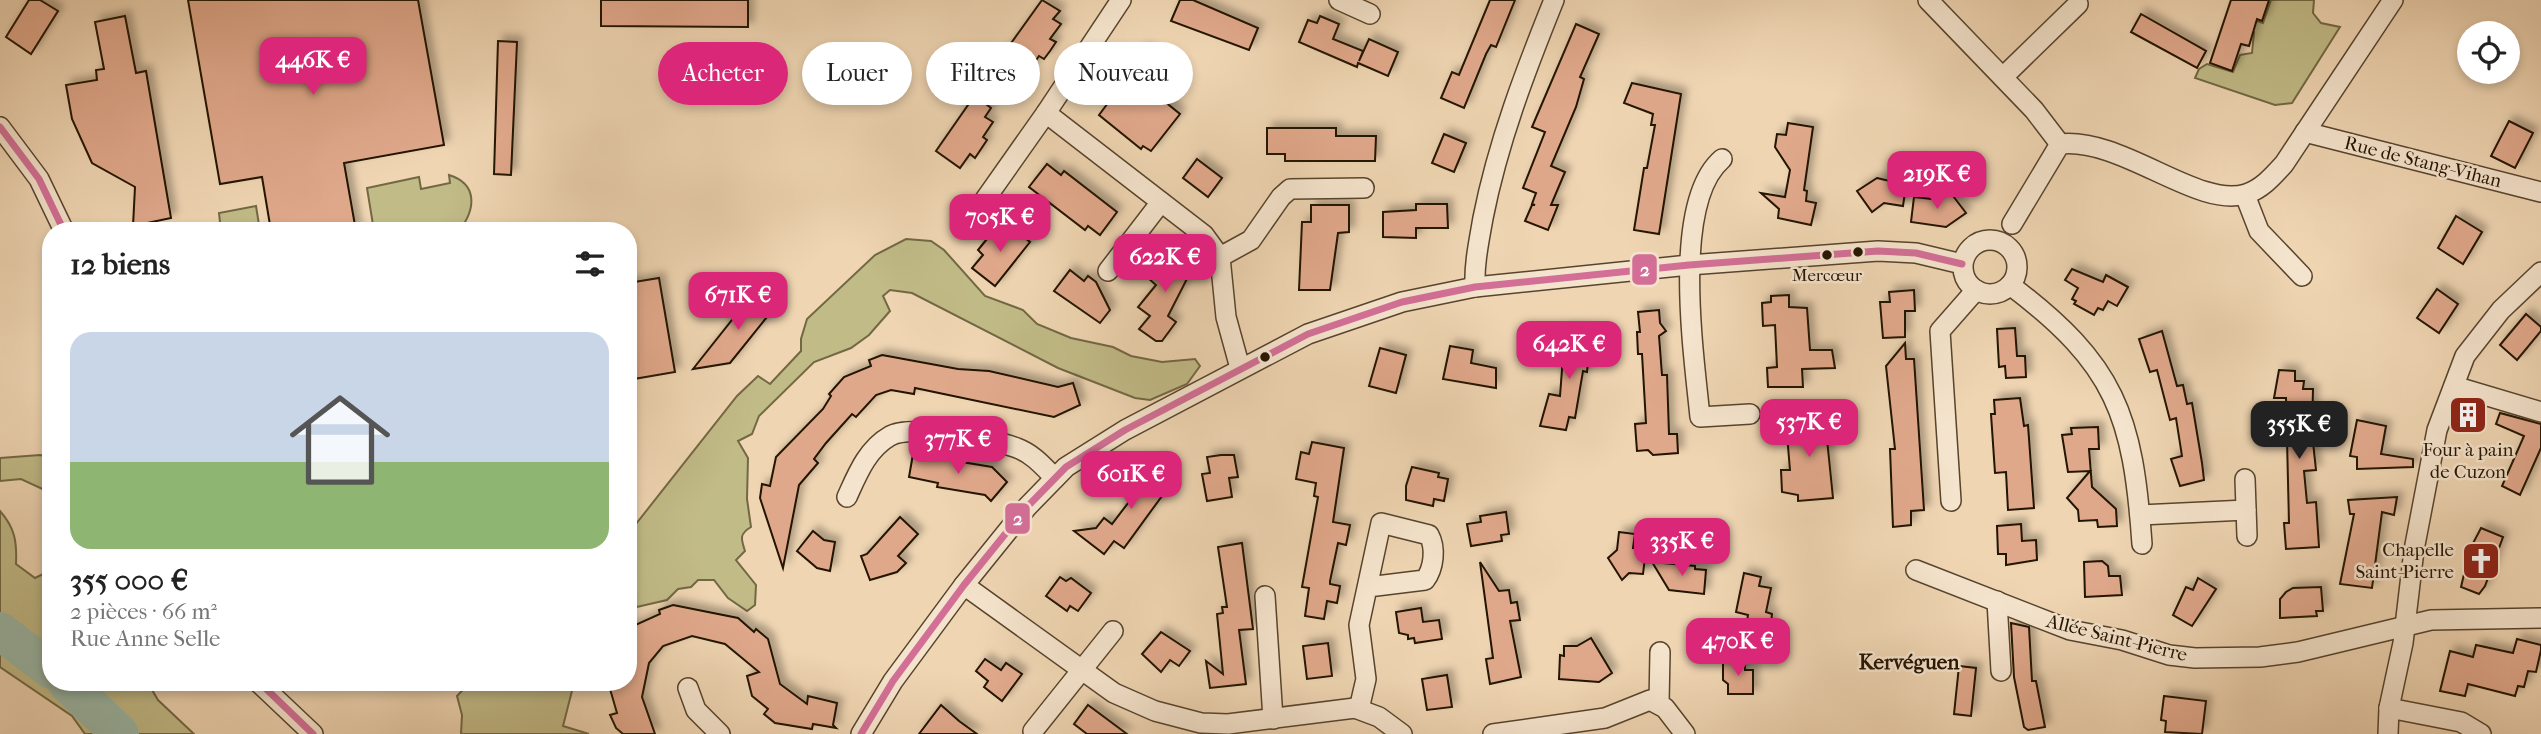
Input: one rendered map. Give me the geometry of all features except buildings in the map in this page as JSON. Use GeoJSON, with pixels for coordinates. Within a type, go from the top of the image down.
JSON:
{"type":"FeatureCollection","features":[{"type":"Feature","properties":{"kind":"street"},"geometry":{"type":"LineString","coordinates":[[967,225],[1121,0]]}},
{"type":"Feature","properties":{"kind":"street"},"geometry":{"type":"LineString","coordinates":[[1339,0],[1370,14]]}},
{"type":"Feature","properties":{"kind":"street"},"geometry":{"type":"LineString","coordinates":[[1475,287],[1476,257],[1503,136],[1553,0]]}},
{"type":"Feature","properties":{"kind":"street"},"geometry":{"type":"LineString","coordinates":[[1928,0],[2003,77],[2047,125],[2060,144]]}},
{"type":"Feature","properties":{"kind":"street"},"geometry":{"type":"LineString","coordinates":[[2060,144],[2078,142],[2101,148],[2220,196],[2245,195],[2272,177],[2393,0]]}},
{"type":"Feature","properties":{"kind":"street"},"geometry":{"type":"LineString","coordinates":[[2003,77],[2078,4]]}},
{"type":"Feature","properties":{"kind":"street"},"geometry":{"type":"LineString","coordinates":[[1046,113],[1204,235],[1220,257],[1226,317],[1240,368]]}},
{"type":"Feature","properties":{"kind":"street"},"geometry":{"type":"LineString","coordinates":[[0,127],[40,179],[60,222]]}},
{"type":"Feature","properties":{"kind":"street","name":"Rue de Stang-Vihan"},"geometry":{"type":"LineString","coordinates":[[2305,132],[2541,192]]}},
{"type":"Feature","properties":{"kind":"street"},"geometry":{"type":"LineString","coordinates":[[2012,225],[2060,144]]}},
{"type":"Feature","properties":{"kind":"street"},"geometry":{"type":"LineString","coordinates":[[1722,159],[1704,182],[1689,265],[1700,417],[1750,414]]}},
{"type":"Feature","properties":{"kind":"street"},"geometry":{"type":"LineString","coordinates":[[1220,257],[1251,240],[1281,197],[1290,189],[1364,188]]}},
{"type":"Feature","properties":{"kind":"street"},"geometry":{"type":"LineString","coordinates":[[2245,195],[2259,231],[2302,276]]}},
{"type":"Feature","properties":{"kind":"street"},"geometry":{"type":"LineString","coordinates":[[1108,271],[1161,202]]}},
{"type":"Feature","properties":{"kind":"street"},"geometry":{"type":"LineString","coordinates":[[1992,239],[2008,245],[2017,261],[2017,269],[2010,285],[1997,293],[1976,290],[1965,279],[1962,264],[1965,255],[1976,242],[1992,239]]}},
{"type":"Feature","properties":{"kind":"street"},"geometry":{"type":"LineString","coordinates":[[861,734],[893,681],[964,585],[1008,529],[1055,478],[1091,449],[1298,339],[1352,318],[1419,297],[1475,287],[1689,265],[1886,250],[1916,253],[1962,264]]}},
{"type":"Feature","properties":{"kind":"street"},"geometry":{"type":"LineString","coordinates":[[2388,734],[2389,708],[2406,624],[2414,550],[2429,460],[2465,356],[2501,310],[2541,272]]}},
{"type":"Feature","properties":{"kind":"street"},"geometry":{"type":"LineString","coordinates":[[2010,285],[2077,341],[2110,390],[2129,437],[2142,544]]}},
{"type":"Feature","properties":{"kind":"street"},"geometry":{"type":"LineString","coordinates":[[1951,501],[1940,331],[1976,290]]}},
{"type":"Feature","properties":{"kind":"street"},"geometry":{"type":"LineString","coordinates":[[2454,386],[2541,412]]}},
{"type":"Feature","properties":{"kind":"street"},"geometry":{"type":"LineString","coordinates":[[846,497],[870,455],[891,435],[901,432],[926,432],[1006,444],[1030,454],[1055,478]]}},
{"type":"Feature","properties":{"kind":"street"},"geometry":{"type":"LineString","coordinates":[[2245,479],[2247,536]]}},
{"type":"Feature","properties":{"kind":"street"},"geometry":{"type":"LineString","coordinates":[[2140,515],[2246,510]]}},
{"type":"Feature","properties":{"kind":"street","name":"Allée Saint-Pierre"},"geometry":{"type":"LineString","coordinates":[[1916,570],[2070,630],[2122,640],[2169,655],[2195,658],[2260,657],[2298,652],[2431,620],[2541,618]]}},
{"type":"Feature","properties":{"kind":"street"},"geometry":{"type":"LineString","coordinates":[[964,585],[1114,693],[1171,716],[1221,724],[1359,709],[1402,734]]}},
{"type":"Feature","properties":{"kind":"street"},"geometry":{"type":"LineString","coordinates":[[1359,709],[1366,679],[1359,625],[1368,587]]}},
{"type":"Feature","properties":{"kind":"street"},"geometry":{"type":"LineString","coordinates":[[1265,596],[1273,719]]}},
{"type":"Feature","properties":{"kind":"street"},"geometry":{"type":"LineString","coordinates":[[1997,601],[2001,671]]}},
{"type":"Feature","properties":{"kind":"street"},"geometry":{"type":"LineString","coordinates":[[1033,731],[1112,631]]}},
{"type":"Feature","properties":{"kind":"street"},"geometry":{"type":"LineString","coordinates":[[1660,652],[1659,703],[1685,734]]}},
{"type":"Feature","properties":{"kind":"street"},"geometry":{"type":"LineString","coordinates":[[688,688],[696,710],[720,734]]}},
{"type":"Feature","properties":{"kind":"street"},"geometry":{"type":"LineString","coordinates":[[267,691],[313,734]]}},
{"type":"Feature","properties":{"kind":"street"},"geometry":{"type":"LineString","coordinates":[[1493,734],[1605,718],[1643,701],[1659,703]]}},
{"type":"Feature","properties":{"kind":"street"},"geometry":{"type":"LineString","coordinates":[[2389,708],[2461,722],[2481,734]]}},
{"type":"Feature","properties":{"kind":"shaded area"},"geometry":{"type":"Polygon","coordinates":[[[2271,0],[2314,0],[2313,13],[2321,23],[2340,27],[2292,103],[2275,105],[2195,78],[2199,69],[2207,64],[2233,72],[2240,55],[2252,53],[2254,32],[2250,30],[2253,20],[2263,23],[2271,0]]]}},
{"type":"Feature","properties":{"kind":"shaded area"},"geometry":{"type":"Polygon","coordinates":[[[449,175],[465,184],[469,191],[471,206],[465,222],[373,222],[367,188],[419,177],[421,189],[450,183],[449,175]]]}},
{"type":"Feature","properties":{"kind":"shaded area"},"geometry":{"type":"Polygon","coordinates":[[[256,206],[259,222],[220,222],[219,213],[256,206]]]}},
{"type":"Feature","properties":{"kind":"shaded area"},"geometry":{"type":"Polygon","coordinates":[[[906,239],[931,241],[944,250],[985,296],[1023,310],[1037,324],[1071,338],[1113,347],[1131,356],[1162,362],[1195,359],[1200,366],[1187,384],[1150,400],[1135,398],[1058,368],[912,293],[890,290],[883,296],[890,311],[869,335],[851,348],[814,362],[759,416],[752,434],[738,441],[748,458],[747,499],[751,527],[742,537],[745,551],[736,560],[756,585],[755,605],[747,611],[728,598],[714,580],[698,580],[691,587],[678,589],[667,600],[637,607],[637,523],[737,396],[758,376],[770,384],[801,351],[801,339],[807,319],[875,255],[906,239]]]}},
{"type":"Feature","properties":{"kind":"shaded area"},"geometry":{"type":"Polygon","coordinates":[[[42,456],[42,489],[21,479],[0,481],[0,458],[42,456]]]}},
{"type":"Feature","properties":{"kind":"shaded area"},"geometry":{"type":"Polygon","coordinates":[[[0,511],[14,536],[16,564],[35,578],[42,574],[42,691],[153,691],[158,700],[194,734],[85,734],[72,716],[0,667],[0,511]]]}},
{"type":"Feature","properties":{"kind":"shaded area"},"geometry":{"type":"Polygon","coordinates":[[[462,691],[572,691],[563,726],[589,734],[461,734],[462,715],[457,696],[462,691]]]}},
{"type":"Feature","properties":{"kind":"waterway"},"geometry":{"type":"LineString","coordinates":[[0,631],[42,663]]}},
{"type":"Feature","properties":{"kind":"waterway"},"geometry":{"type":"LineString","coordinates":[[75,691],[120,734]]}},
{"type":"Feature","properties":{"kind":"transit line","name":"2"},"geometry":{"type":"LineString","coordinates":[[0,127],[39,179],[60,222]]}},
{"type":"Feature","properties":{"kind":"transit line","name":"2"},"geometry":{"type":"LineString","coordinates":[[861,734],[893,681],[964,585],[1027,507],[1066,467],[1125,430],[1308,334],[1402,302],[1475,287],[1689,265],[1878,251],[1916,253],[1962,264]]}},
{"type":"Feature","properties":{"kind":"transit line","name":"2"},"geometry":{"type":"LineString","coordinates":[[268,691],[313,734]]}},
{"type":"Feature","properties":{"kind":"place","name":"Mercœur"},"geometry":{"type":"Point","coordinates":[1827,255]}},
{"type":"Feature","properties":{"kind":"place","name":"Four à pain de Cuzon"},"geometry":{"type":"Point","coordinates":[2468,415]}},
{"type":"Feature","properties":{"kind":"place","name":"Chapelle Saint-Pierre"},"geometry":{"type":"Point","coordinates":[2481,561]}},
{"type":"Feature","properties":{"kind":"district","name":"Kervéguen"},"geometry":{"type":"Point","coordinates":[1909,662]}}]}
